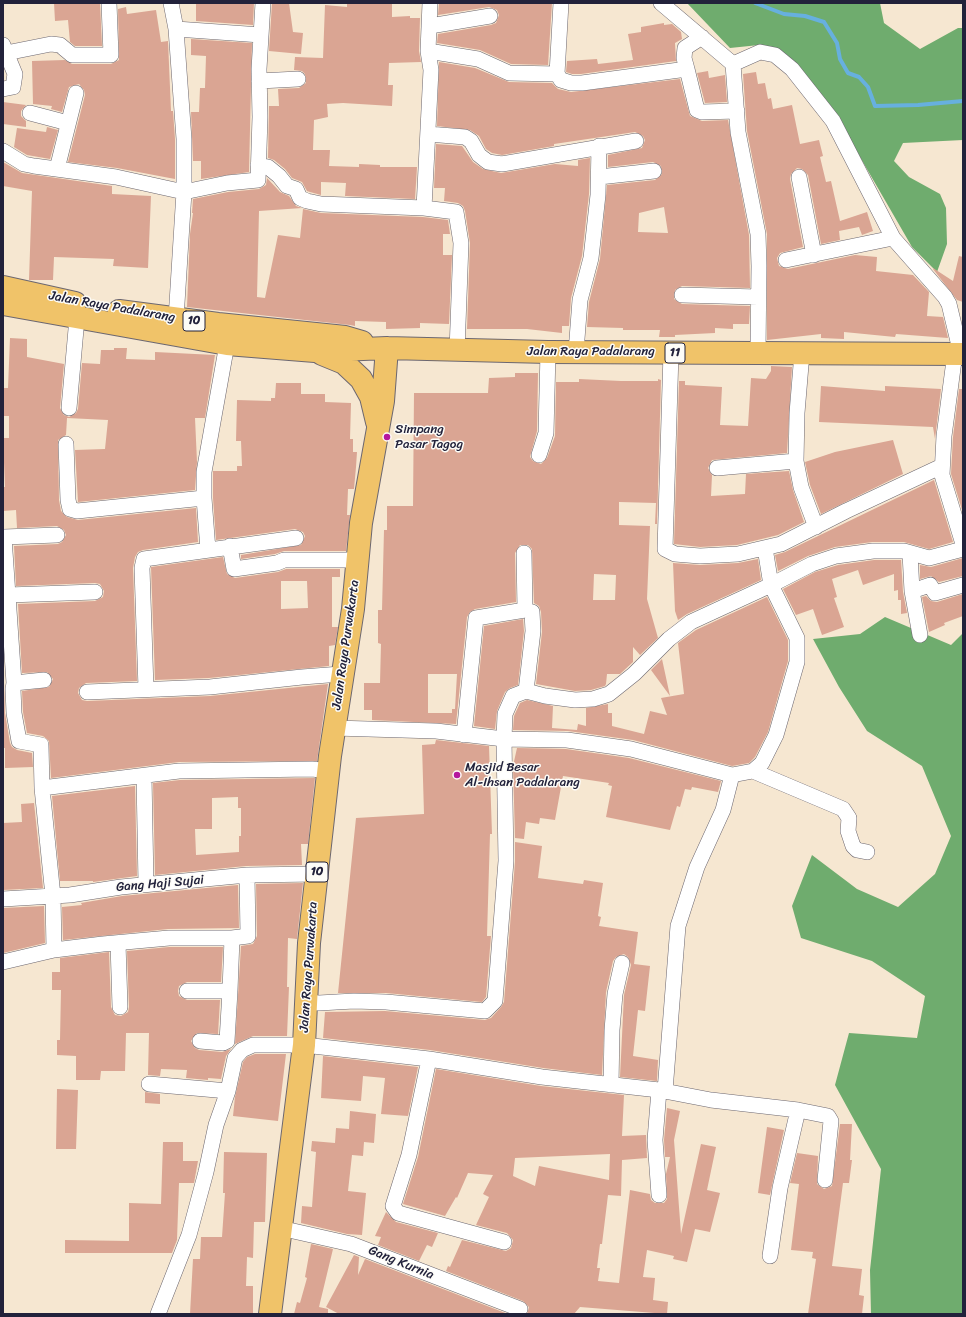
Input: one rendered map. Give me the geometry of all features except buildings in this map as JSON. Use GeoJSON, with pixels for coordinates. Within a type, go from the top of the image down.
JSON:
{"type":"FeatureCollection","features":[{"type":"Feature","properties":{"kind":"highway","name":"Jalan Raya Padalarang"},"geometry":{"type":"LineString","coordinates":[[3,287],[95,308],[176,319],[344,337],[387,348]]}},
{"type":"Feature","properties":{"kind":"highway","name":"Jalan Raya Padalarang"},"geometry":{"type":"LineString","coordinates":[[3,304],[227,344],[315,351],[387,348],[548,352],[959,354]]}},
{"type":"Feature","properties":{"kind":"highway","name":"Jalan Raya Purwakarta"},"geometry":{"type":"LineString","coordinates":[[270,1314],[304,1045],[309,943],[334,728],[341,674],[353,609],[361,523],[379,431],[385,382],[387,348]]}},
{"type":"Feature","properties":{"kind":"highway","name":"Jalan Raya Purwakarta"},"geometry":{"type":"LineString","coordinates":[[315,351],[344,363],[361,379],[371,397],[379,431]]}},
{"type":"Feature","properties":{"kind":"street"},"geometry":{"type":"LineString","coordinates":[[3,89],[13,86],[15,74],[5,48],[50,44],[60,45],[72,55],[111,55],[109,3]]}},
{"type":"Feature","properties":{"kind":"street"},"geometry":{"type":"LineString","coordinates":[[171,3],[176,29],[184,139],[184,192],[176,319]]}},
{"type":"Feature","properties":{"kind":"street"},"geometry":{"type":"LineString","coordinates":[[3,151],[24,164],[57,170],[116,177],[184,192],[227,183],[256,181],[259,178],[259,81],[263,3]]}},
{"type":"Feature","properties":{"kind":"street"},"geometry":{"type":"LineString","coordinates":[[424,208],[431,70],[428,51],[430,3]]}},
{"type":"Feature","properties":{"kind":"street"},"geometry":{"type":"LineString","coordinates":[[561,3],[556,74],[561,80],[582,83],[687,69]]}},
{"type":"Feature","properties":{"kind":"street"},"geometry":{"type":"LineString","coordinates":[[661,3],[733,64],[738,132],[758,234],[758,352]]}},
{"type":"Feature","properties":{"kind":"street"},"geometry":{"type":"LineString","coordinates":[[430,26],[490,16]]}},
{"type":"Feature","properties":{"kind":"street"},"geometry":{"type":"LineString","coordinates":[[176,29],[261,35]]}},
{"type":"Feature","properties":{"kind":"street"},"geometry":{"type":"LineString","coordinates":[[702,37],[685,48],[684,58],[697,110],[702,112],[737,111]]}},
{"type":"Feature","properties":{"kind":"street"},"geometry":{"type":"LineString","coordinates":[[428,51],[478,59],[509,73],[556,74]]}},
{"type":"Feature","properties":{"kind":"street"},"geometry":{"type":"LineString","coordinates":[[733,64],[760,52],[775,55],[792,69],[833,121],[893,238],[945,297],[949,304],[959,354],[944,436],[942,466],[944,485],[963,544]]}},
{"type":"Feature","properties":{"kind":"street"},"geometry":{"type":"LineString","coordinates":[[259,81],[298,79]]}},
{"type":"Feature","properties":{"kind":"street"},"geometry":{"type":"LineString","coordinates":[[57,170],[76,93]]}},
{"type":"Feature","properties":{"kind":"street"},"geometry":{"type":"LineString","coordinates":[[30,113],[68,123]]}},
{"type":"Feature","properties":{"kind":"street"},"geometry":{"type":"LineString","coordinates":[[428,134],[464,137],[471,140],[479,156],[488,162],[502,164],[558,155],[599,146],[636,141]]}},
{"type":"Feature","properties":{"kind":"street"},"geometry":{"type":"LineString","coordinates":[[576,352],[580,300],[591,258],[599,178],[599,146]]}},
{"type":"Feature","properties":{"kind":"street"},"geometry":{"type":"LineString","coordinates":[[258,165],[268,167],[279,176],[287,186],[296,189],[300,198],[307,201],[321,204],[424,208],[456,212],[459,236],[462,243],[457,350]]}},
{"type":"Feature","properties":{"kind":"street"},"geometry":{"type":"LineString","coordinates":[[599,178],[654,171]]}},
{"type":"Feature","properties":{"kind":"street"},"geometry":{"type":"LineString","coordinates":[[799,177],[810,225],[814,255]]}},
{"type":"Feature","properties":{"kind":"street"},"geometry":{"type":"LineString","coordinates":[[786,260],[893,238]]}},
{"type":"Feature","properties":{"kind":"street"},"geometry":{"type":"LineString","coordinates":[[682,295],[758,297]]}},
{"type":"Feature","properties":{"kind":"street"},"geometry":{"type":"LineString","coordinates":[[69,408],[78,318]]}},
{"type":"Feature","properties":{"kind":"street"},"geometry":{"type":"LineString","coordinates":[[208,550],[204,498],[204,472],[227,344]]}},
{"type":"Feature","properties":{"kind":"street"},"geometry":{"type":"LineString","coordinates":[[539,455],[546,433],[548,352]]}},
{"type":"Feature","properties":{"kind":"street"},"geometry":{"type":"LineString","coordinates":[[671,352],[665,549],[674,554],[700,556],[738,554],[788,541],[846,511],[942,466]]}},
{"type":"Feature","properties":{"kind":"street"},"geometry":{"type":"LineString","coordinates":[[802,353],[797,413],[796,461],[801,487],[816,527]]}},
{"type":"Feature","properties":{"kind":"street"},"geometry":{"type":"LineString","coordinates":[[66,444],[68,500],[70,509],[77,511],[204,498]]}},
{"type":"Feature","properties":{"kind":"street"},"geometry":{"type":"LineString","coordinates":[[717,468],[796,461]]}},
{"type":"Feature","properties":{"kind":"street"},"geometry":{"type":"LineString","coordinates":[[54,950],[53,896],[42,788],[40,745],[19,741],[8,713],[14,683],[7,651],[8,595],[4,537],[58,534]]}},
{"type":"Feature","properties":{"kind":"street"},"geometry":{"type":"LineString","coordinates":[[146,689],[142,563],[144,559],[296,538]]}},
{"type":"Feature","properties":{"kind":"street"},"geometry":{"type":"LineString","coordinates":[[230,546],[234,569],[277,563],[284,560],[358,560]]}},
{"type":"Feature","properties":{"kind":"street"},"geometry":{"type":"LineString","coordinates":[[334,728],[436,731],[504,739],[567,740],[631,749],[732,775],[753,771],[762,763],[776,735],[797,662],[797,638],[771,585],[764,548]]}},
{"type":"Feature","properties":{"kind":"street"},"geometry":{"type":"LineString","coordinates":[[305,1002],[319,1004],[354,1001],[386,1002],[485,1011],[494,1004],[506,860],[505,714],[513,696],[526,691],[546,696],[575,700],[593,699],[609,694],[634,674],[669,639],[691,622],[771,585],[812,564],[836,556],[873,551],[904,551],[929,558],[963,549]]}},
{"type":"Feature","properties":{"kind":"street"},"geometry":{"type":"LineString","coordinates":[[524,553],[525,610]]}},
{"type":"Feature","properties":{"kind":"street"},"geometry":{"type":"LineString","coordinates":[[910,553],[912,591],[920,635]]}},
{"type":"Feature","properties":{"kind":"street"},"geometry":{"type":"LineString","coordinates":[[912,591],[930,585],[935,593],[963,585]]}},
{"type":"Feature","properties":{"kind":"street"},"geometry":{"type":"LineString","coordinates":[[8,595],[95,592]]}},
{"type":"Feature","properties":{"kind":"street"},"geometry":{"type":"LineString","coordinates":[[464,735],[476,618],[525,610],[532,612],[533,616],[526,691]]}},
{"type":"Feature","properties":{"kind":"street"},"geometry":{"type":"LineString","coordinates":[[87,692],[210,687],[302,676],[341,674]]}},
{"type":"Feature","properties":{"kind":"street"},"geometry":{"type":"LineString","coordinates":[[14,683],[44,680]]}},
{"type":"Feature","properties":{"kind":"street"},"geometry":{"type":"LineString","coordinates":[[42,788],[179,771],[312,769],[329,771]]}},
{"type":"Feature","properties":{"kind":"street"},"geometry":{"type":"LineString","coordinates":[[753,771],[844,809],[849,818],[848,831],[853,846],[857,850],[867,852]]}},
{"type":"Feature","properties":{"kind":"street"},"geometry":{"type":"LineString","coordinates":[[659,1195],[656,1140],[678,926],[698,867],[723,810],[732,775]]}},
{"type":"Feature","properties":{"kind":"street"},"geometry":{"type":"LineString","coordinates":[[144,776],[146,884]]}},
{"type":"Feature","properties":{"kind":"street","name":"Gang Haji Sujai"},"geometry":{"type":"LineString","coordinates":[[3,899],[53,896],[146,884],[246,875],[317,874]]}},
{"type":"Feature","properties":{"kind":"street"},"geometry":{"type":"LineString","coordinates":[[3,962],[54,950],[118,943],[169,938],[232,938],[248,936],[246,875]]}},
{"type":"Feature","properties":{"kind":"street"},"geometry":{"type":"LineString","coordinates":[[200,1041],[227,1042],[232,938]]}},
{"type":"Feature","properties":{"kind":"street"},"geometry":{"type":"LineString","coordinates":[[118,943],[120,1007]]}},
{"type":"Feature","properties":{"kind":"street"},"geometry":{"type":"LineString","coordinates":[[611,1085],[612,1030],[615,994],[622,963]]}},
{"type":"Feature","properties":{"kind":"street"},"geometry":{"type":"LineString","coordinates":[[187,991],[230,991]]}},
{"type":"Feature","properties":{"kind":"street"},"geometry":{"type":"LineString","coordinates":[[158,1314],[189,1235],[206,1172],[216,1125],[228,1090],[235,1058],[247,1047],[253,1045],[304,1045],[429,1059],[542,1077],[662,1090],[711,1100],[798,1110],[828,1116],[831,1120],[825,1180]]}},
{"type":"Feature","properties":{"kind":"street"},"geometry":{"type":"LineString","coordinates":[[429,1059],[409,1155],[393,1206],[398,1213],[504,1242]]}},
{"type":"Feature","properties":{"kind":"street"},"geometry":{"type":"LineString","coordinates":[[149,1084],[228,1090]]}},
{"type":"Feature","properties":{"kind":"street"},"geometry":{"type":"LineString","coordinates":[[770,1256],[780,1188],[798,1110]]}},
{"type":"Feature","properties":{"kind":"street","name":"Gang Kurnia"},"geometry":{"type":"LineString","coordinates":[[280,1228],[351,1244],[520,1309]]}},
{"type":"Feature","properties":{"kind":"green space"},"geometry":{"type":"Polygon","coordinates":[[[687,3],[880,3],[884,23],[920,49],[958,28],[963,28],[963,140],[903,143],[894,161],[909,177],[940,194],[946,208],[947,244],[937,272],[912,247],[849,138],[782,51],[759,45],[730,48],[687,3]]]}},
{"type":"Feature","properties":{"kind":"green space"},"geometry":{"type":"Polygon","coordinates":[[[885,617],[951,645],[963,633],[963,1314],[871,1314],[870,1270],[881,1169],[835,1085],[849,1033],[917,1038],[925,996],[872,961],[801,938],[792,906],[812,855],[857,889],[898,907],[935,874],[951,836],[922,766],[867,731],[839,687],[813,639],[860,634],[885,617]]]}},
{"type":"Feature","properties":{"kind":"waterway"},"geometry":{"type":"LineString","coordinates":[[755,3],[784,14],[805,16],[824,22],[837,43],[840,59],[848,73],[859,77],[868,87],[875,106],[918,105],[963,101]]}},
{"type":"Feature","properties":{"kind":"place","name":"Simpang Pasar Tagog"},"geometry":{"type":"Point","coordinates":[387,437]}},
{"type":"Feature","properties":{"kind":"place","name":"Masjid Besar Al-Ihsan Padalarang"},"geometry":{"type":"Point","coordinates":[457,775]}}]}
